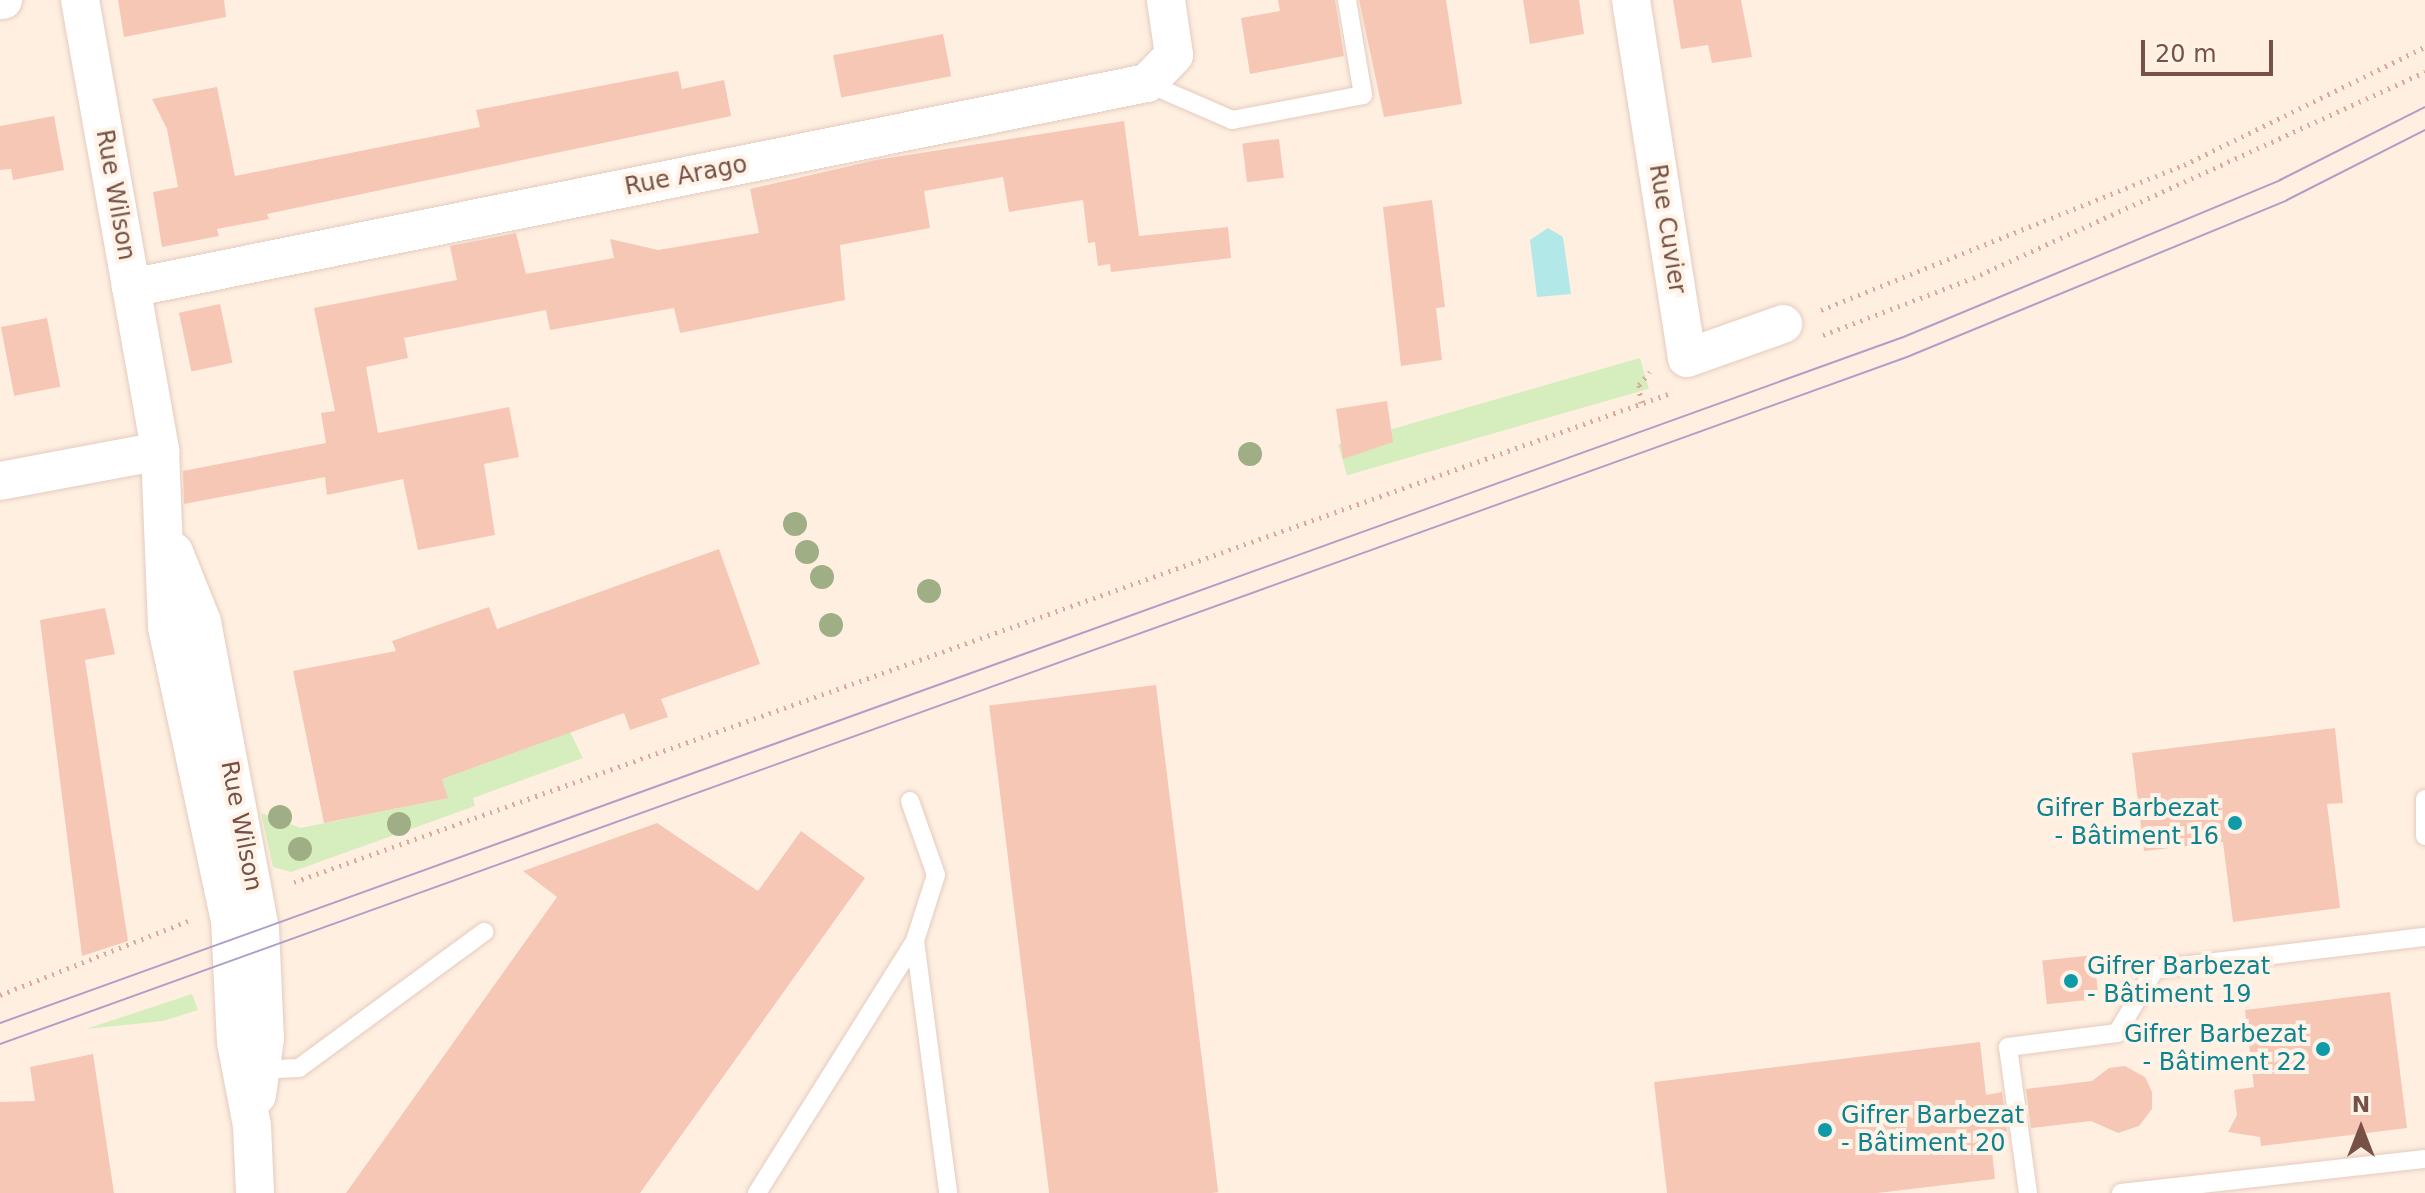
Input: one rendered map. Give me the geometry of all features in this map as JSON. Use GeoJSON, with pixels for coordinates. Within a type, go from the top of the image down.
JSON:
{"type":"FeatureCollection","features":[{"type":"Feature","properties":{"kind":"street","name":"Rue Wilson"},"geometry":{"type":"LineString","coordinates":[[80,0],[160,451],[167,533],[167,627],[196,783],[226,893],[252,1070],[255,1193]]}},
{"type":"Feature","properties":{"kind":"street"},"geometry":{"type":"LineString","coordinates":[[1147,83],[1174,55],[1166,0]]}},
{"type":"Feature","properties":{"kind":"street","name":"Rue Cuvier"},"geometry":{"type":"LineString","coordinates":[[1631,0],[1687,358],[1783,324]]}},
{"type":"Feature","properties":{"kind":"street","name":"Rue Arago"},"geometry":{"type":"LineString","coordinates":[[131,288],[1147,83]]}},
{"type":"Feature","properties":{"kind":"street"},"geometry":{"type":"LineString","coordinates":[[0,481],[160,451]]}},
{"type":"Feature","properties":{"kind":"lane"},"geometry":{"type":"LineString","coordinates":[[1147,83],[1232,120],[1363,95],[1347,0]]}},
{"type":"Feature","properties":{"kind":"lane"},"geometry":{"type":"LineString","coordinates":[[2425,799],[2425,836]]}},
{"type":"Feature","properties":{"kind":"lane"},"geometry":{"type":"LineString","coordinates":[[757,1193],[915,941],[936,875],[910,801]]}},
{"type":"Feature","properties":{"kind":"lane"},"geometry":{"type":"LineString","coordinates":[[252,1070],[299,1068],[484,932]]}},
{"type":"Feature","properties":{"kind":"lane"},"geometry":{"type":"LineString","coordinates":[[2028,1193],[2008,1047],[2117,1033],[2155,969],[2425,937]]}},
{"type":"Feature","properties":{"kind":"lane"},"geometry":{"type":"LineString","coordinates":[[915,941],[948,1193]]}},
{"type":"Feature","properties":{"kind":"lane"},"geometry":{"type":"LineString","coordinates":[[2121,1193],[2425,1159]]}},
{"type":"Feature","properties":{"kind":"path"},"geometry":{"type":"LineString","coordinates":[[1783,324],[2184,165],[2425,47]]}},
{"type":"Feature","properties":{"kind":"path"},"geometry":{"type":"LineString","coordinates":[[1818,337],[1973,278],[2425,72]]}},
{"type":"Feature","properties":{"kind":"path"},"geometry":{"type":"LineString","coordinates":[[277,882],[291,883],[620,770],[1679,390]]}},
{"type":"Feature","properties":{"kind":"path"},"geometry":{"type":"LineString","coordinates":[[0,995],[192,918]]}},
{"type":"Feature","properties":{"kind":"green space"},"geometry":{"type":"Polygon","coordinates":[[[1640,358],[1649,389],[1347,475],[1338,445],[1640,358]]]}},
{"type":"Feature","properties":{"kind":"green space"},"geometry":{"type":"Polygon","coordinates":[[[570,732],[583,758],[473,798],[475,806],[291,872],[273,867],[261,813],[301,828],[447,798],[442,779],[570,732]]]}},
{"type":"Feature","properties":{"kind":"green space"},"geometry":{"type":"Polygon","coordinates":[[[192,994],[198,1010],[163,1021],[86,1029],[192,994]]]}},
{"type":"Feature","properties":{"kind":"water"},"geometry":{"type":"Polygon","coordinates":[[[1548,228],[1563,237],[1571,294],[1537,297],[1530,240],[1548,228]]]}},
{"type":"Feature","properties":{"kind":"building"},"geometry":{"type":"Polygon","coordinates":[[[118,0],[224,0],[226,17],[124,37],[118,0]]]}},
{"type":"Feature","properties":{"kind":"building"},"geometry":{"type":"Polygon","coordinates":[[[1278,0],[1335,0],[1344,56],[1250,74],[1241,18],[1280,11],[1278,0]]]}},
{"type":"Feature","properties":{"kind":"building"},"geometry":{"type":"Polygon","coordinates":[[[1359,0],[1446,0],[1462,104],[1384,117],[1359,0]]]}},
{"type":"Feature","properties":{"kind":"building"},"geometry":{"type":"Polygon","coordinates":[[[1523,0],[1579,0],[1584,34],[1530,44],[1523,0]]]}},
{"type":"Feature","properties":{"kind":"building"},"geometry":{"type":"Polygon","coordinates":[[[1673,0],[1741,0],[1752,57],[1712,63],[1708,45],[1681,49],[1673,0]]]}},
{"type":"Feature","properties":{"kind":"building"},"geometry":{"type":"Polygon","coordinates":[[[943,34],[951,76],[841,98],[833,55],[943,34]]]}},
{"type":"Feature","properties":{"kind":"building"},"geometry":{"type":"Polygon","coordinates":[[[678,71],[682,89],[724,80],[731,116],[267,214],[269,219],[217,229],[219,236],[162,247],[153,192],[178,187],[167,129],[152,99],[217,87],[235,176],[480,127],[476,110],[678,71]]]}},
{"type":"Feature","properties":{"kind":"building"},"geometry":{"type":"Polygon","coordinates":[[[54,116],[64,170],[13,180],[11,169],[0,170],[0,126],[54,116]]]}},
{"type":"Feature","properties":{"kind":"building"},"geometry":{"type":"Polygon","coordinates":[[[1124,121],[1139,236],[1228,227],[1231,258],[1111,272],[1110,264],[1098,266],[1095,242],[1088,243],[1083,200],[1009,212],[1003,177],[924,191],[930,228],[840,245],[845,300],[680,333],[674,308],[550,330],[546,310],[404,338],[408,358],[366,367],[378,433],[509,407],[519,457],[484,464],[495,535],[418,550],[403,479],[327,495],[325,477],[184,504],[183,471],[326,443],[321,413],[335,411],[314,308],[457,280],[450,246],[516,233],[526,274],[614,258],[610,239],[658,250],[759,233],[750,189],[876,160],[1124,121]]]}},
{"type":"Feature","properties":{"kind":"building"},"geometry":{"type":"Polygon","coordinates":[[[1279,139],[1284,178],[1247,182],[1242,144],[1279,139]]]}},
{"type":"Feature","properties":{"kind":"building"},"geometry":{"type":"Polygon","coordinates":[[[1432,200],[1445,307],[1436,308],[1442,360],[1401,366],[1383,207],[1432,200]]]}},
{"type":"Feature","properties":{"kind":"building"},"geometry":{"type":"Polygon","coordinates":[[[220,304],[232,363],[191,371],[179,313],[220,304]]]}},
{"type":"Feature","properties":{"kind":"building"},"geometry":{"type":"Polygon","coordinates":[[[47,318],[60,387],[14,396],[1,327],[47,318]]]}},
{"type":"Feature","properties":{"kind":"building"},"geometry":{"type":"Polygon","coordinates":[[[1387,401],[1393,442],[1343,459],[1336,409],[1387,401]]]}},
{"type":"Feature","properties":{"kind":"building"},"geometry":{"type":"Polygon","coordinates":[[[719,549],[760,664],[661,699],[668,717],[630,730],[624,713],[442,779],[448,798],[324,823],[293,671],[396,651],[392,641],[489,607],[497,629],[719,549]]]}},
{"type":"Feature","properties":{"kind":"building"},"geometry":{"type":"Polygon","coordinates":[[[105,608],[115,654],[85,660],[128,941],[82,956],[40,620],[105,608]]]}},
{"type":"Feature","properties":{"kind":"building"},"geometry":{"type":"Polygon","coordinates":[[[1156,685],[1218,1192],[1049,1193],[989,705],[1156,685]]]}},
{"type":"Feature","properties":{"kind":"building","name":"Gifrer Barbezat - Bâtiment 16"},"geometry":{"type":"Polygon","coordinates":[[[2335,728],[2343,803],[2327,804],[2340,908],[2233,922],[2223,842],[2144,851],[2132,753],[2335,728]]]}},
{"type":"Feature","properties":{"kind":"building"},"geometry":{"type":"Polygon","coordinates":[[[657,823],[758,891],[801,831],[865,878],[640,1193],[346,1193],[557,897],[523,871],[657,823]]]}},
{"type":"Feature","properties":{"kind":"building","name":"Gifrer Barbezat - Bâtiment 19"},"geometry":{"type":"Polygon","coordinates":[[[2094,955],[2099,999],[2047,1004],[2042,960],[2094,955]]]}},
{"type":"Feature","properties":{"kind":"building","name":"Gifrer Barbezat - Bâtiment 22"},"geometry":{"type":"Polygon","coordinates":[[[2390,992],[2407,1128],[2261,1146],[2260,1137],[2228,1132],[2237,1115],[2234,1090],[2254,1087],[2245,1010],[2390,992]]]}},
{"type":"Feature","properties":{"kind":"building","name":"Gifrer Barbezat - Bâtiment 20"},"geometry":{"type":"Polygon","coordinates":[[[1980,1042],[1986,1095],[2002,1092],[2007,1131],[1990,1134],[1995,1179],[1877,1193],[1667,1193],[1654,1082],[1980,1042]]]}},
{"type":"Feature","properties":{"kind":"building"},"geometry":{"type":"Polygon","coordinates":[[[93,1054],[114,1193],[0,1193],[0,1102],[35,1101],[30,1067],[93,1054]]]}},
{"type":"Feature","properties":{"kind":"building"},"geometry":{"type":"Polygon","coordinates":[[[2125,1066],[2145,1077],[2152,1092],[2152,1109],[2139,1126],[2118,1133],[2091,1121],[2031,1128],[2026,1089],[2092,1081],[2109,1068],[2125,1066]]]}},
{"type":"Feature","properties":{"kind":"tram line"},"geometry":{"type":"LineString","coordinates":[[0,1023],[1901,338],[2280,180],[2425,107]]}},
{"type":"Feature","properties":{"kind":"tram line"},"geometry":{"type":"LineString","coordinates":[[0,1044],[1907,357],[2287,200],[2425,130]]}},
{"type":"Feature","properties":{"kind":"place","name":"Gifrer Barbezat - Bâtiment 16"},"geometry":{"type":"Point","coordinates":[2235,823]}},
{"type":"Feature","properties":{"kind":"place","name":"Gifrer Barbezat - Bâtiment 19"},"geometry":{"type":"Point","coordinates":[2071,981]}},
{"type":"Feature","properties":{"kind":"place","name":"Gifrer Barbezat - Bâtiment 22"},"geometry":{"type":"Point","coordinates":[2323,1049]}},
{"type":"Feature","properties":{"kind":"place","name":"Gifrer Barbezat - Bâtiment 20"},"geometry":{"type":"Point","coordinates":[1825,1130]}}]}
